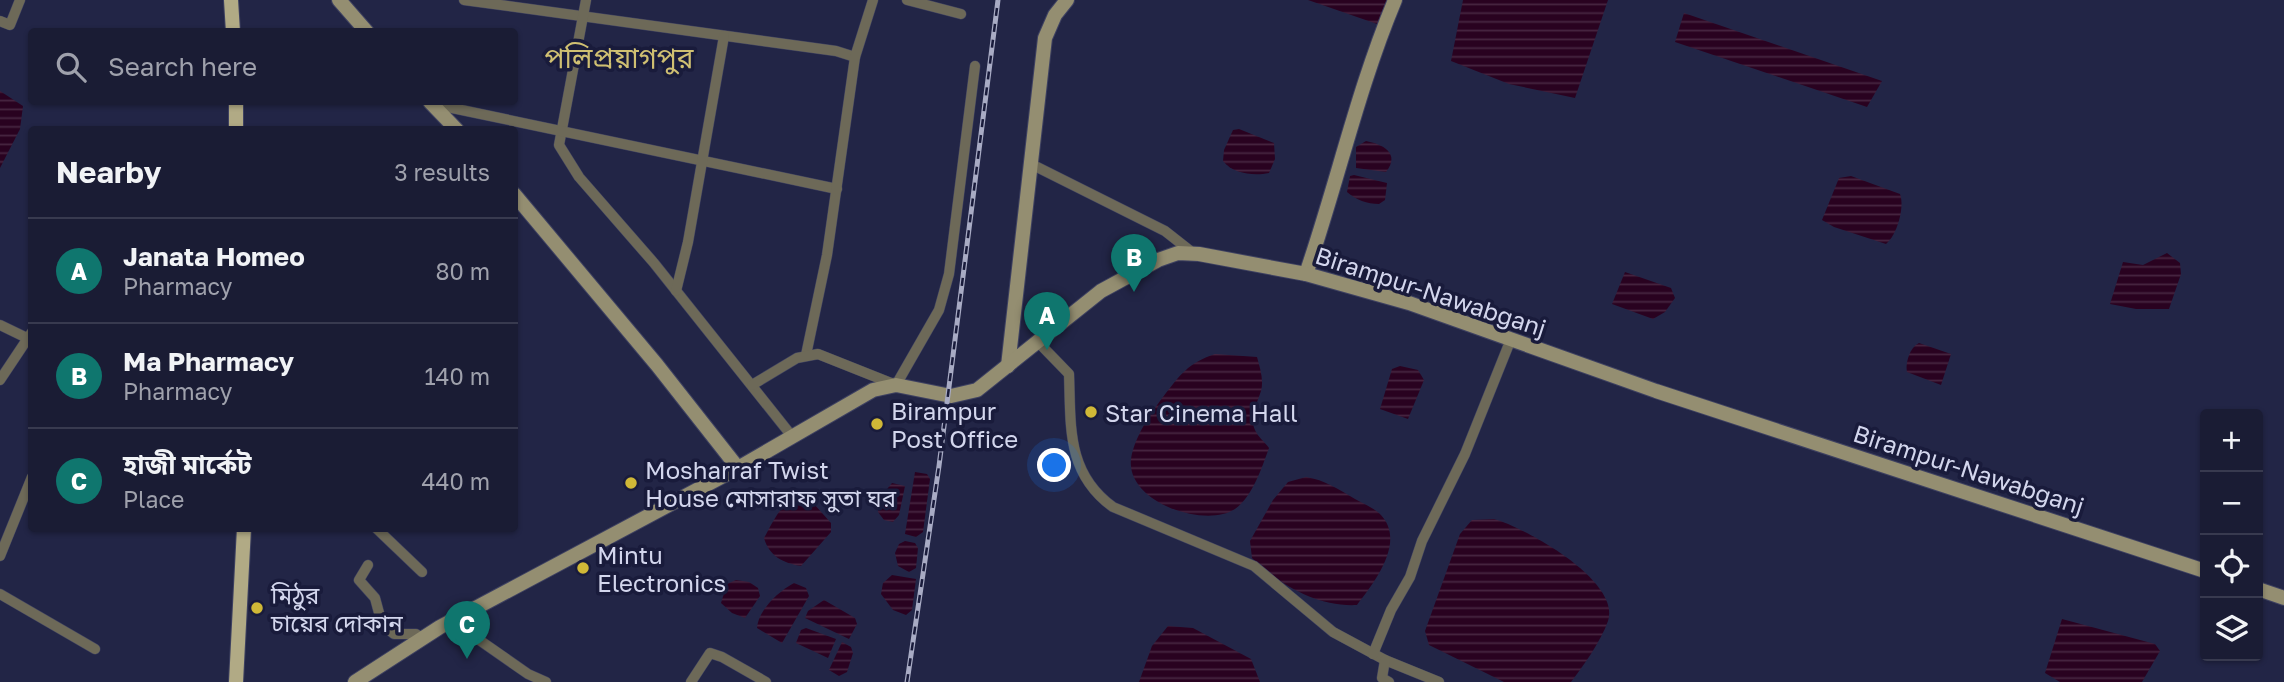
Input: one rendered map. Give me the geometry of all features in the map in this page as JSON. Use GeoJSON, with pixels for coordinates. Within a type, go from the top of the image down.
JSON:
{"type":"FeatureCollection","features":[{"type":"Feature","properties":{"kind":"main road"},"geometry":{"type":"LineString","coordinates":[[231,0],[233,28]]}},
{"type":"Feature","properties":{"kind":"main road"},"geometry":{"type":"LineString","coordinates":[[339,0],[364,28]]}},
{"type":"Feature","properties":{"kind":"main road"},"geometry":{"type":"LineString","coordinates":[[1008,366],[1045,38],[1055,15],[1067,0]]}},
{"type":"Feature","properties":{"kind":"main road"},"geometry":{"type":"LineString","coordinates":[[1306,274],[1336,186],[1379,40],[1395,0]]}},
{"type":"Feature","properties":{"kind":"main road"},"geometry":{"type":"LineString","coordinates":[[236,105],[236,126]]}},
{"type":"Feature","properties":{"kind":"main road"},"geometry":{"type":"LineString","coordinates":[[434,105],[453,126]]}},
{"type":"Feature","properties":{"kind":"main road"},"geometry":{"type":"LineString","coordinates":[[518,199],[657,365],[737,468]]}},
{"type":"Feature","properties":{"kind":"main road","name":"Birampur-Nawabganj"},"geometry":{"type":"LineString","coordinates":[[896,385],[944,396],[963,395],[977,390],[1101,291],[1137,270],[1178,253],[1193,253],[1306,274],[1409,303],[1656,391],[2200,569]]}},
{"type":"Feature","properties":{"kind":"main road"},"geometry":{"type":"LineString","coordinates":[[355,682],[452,621],[737,468],[873,390],[896,385]]}},
{"type":"Feature","properties":{"kind":"main road"},"geometry":{"type":"LineString","coordinates":[[236,682],[244,532]]}},
{"type":"Feature","properties":{"kind":"main road"},"geometry":{"type":"LineString","coordinates":[[2263,591],[2284,598]]}},
{"type":"Feature","properties":{"kind":"street"},"geometry":{"type":"LineString","coordinates":[[5,23],[20,0]]}},
{"type":"Feature","properties":{"kind":"street"},"geometry":{"type":"LineString","coordinates":[[464,0],[836,51],[855,57]]}},
{"type":"Feature","properties":{"kind":"street"},"geometry":{"type":"LineString","coordinates":[[586,0],[559,133],[559,145],[579,177],[676,291],[791,435]]}},
{"type":"Feature","properties":{"kind":"street"},"geometry":{"type":"LineString","coordinates":[[807,355],[837,188],[855,57],[873,0]]}},
{"type":"Feature","properties":{"kind":"street"},"geometry":{"type":"LineString","coordinates":[[907,0],[961,14]]}},
{"type":"Feature","properties":{"kind":"street"},"geometry":{"type":"LineString","coordinates":[[676,291],[724,36]]}},
{"type":"Feature","properties":{"kind":"street"},"geometry":{"type":"LineString","coordinates":[[752,385],[807,355],[832,359],[896,385],[935,318],[949,274],[975,66]]}},
{"type":"Feature","properties":{"kind":"street"},"geometry":{"type":"LineString","coordinates":[[440,105],[559,133],[837,188]]}},
{"type":"Feature","properties":{"kind":"street"},"geometry":{"type":"LineString","coordinates":[[1029,163],[1165,231],[1193,253]]}},
{"type":"Feature","properties":{"kind":"street"},"geometry":{"type":"LineString","coordinates":[[0,325],[28,335]]}},
{"type":"Feature","properties":{"kind":"street"},"geometry":{"type":"LineString","coordinates":[[0,380],[28,337]]}},
{"type":"Feature","properties":{"kind":"street"},"geometry":{"type":"LineString","coordinates":[[1373,654],[1465,453],[1511,339]]}},
{"type":"Feature","properties":{"kind":"street"},"geometry":{"type":"LineString","coordinates":[[1038,342],[1069,374],[1072,441],[1094,494],[1135,517],[1254,566],[1333,632],[1385,660],[1440,682]]}},
{"type":"Feature","properties":{"kind":"street"},"geometry":{"type":"LineString","coordinates":[[0,556],[28,487]]}},
{"type":"Feature","properties":{"kind":"street"},"geometry":{"type":"LineString","coordinates":[[380,532],[422,572]]}},
{"type":"Feature","properties":{"kind":"street"},"geometry":{"type":"LineString","coordinates":[[368,565],[359,580],[375,598],[382,624],[394,634],[416,634],[423,639]]}},
{"type":"Feature","properties":{"kind":"street"},"geometry":{"type":"LineString","coordinates":[[0,594],[95,649]]}},
{"type":"Feature","properties":{"kind":"street"},"geometry":{"type":"LineString","coordinates":[[452,621],[528,674],[546,682]]}},
{"type":"Feature","properties":{"kind":"street"},"geometry":{"type":"LineString","coordinates":[[691,682],[710,653],[766,682]]}},
{"type":"Feature","properties":{"kind":"street"},"geometry":{"type":"LineString","coordinates":[[1385,660],[1382,677],[1389,682]]}},
{"type":"Feature","properties":{"kind":"shaded area"},"geometry":{"type":"Polygon","coordinates":[[[1308,0],[1390,0],[1380,25],[1308,0]]]}},
{"type":"Feature","properties":{"kind":"shaded area"},"geometry":{"type":"Polygon","coordinates":[[[1463,0],[1608,0],[1575,98],[1509,84],[1451,61],[1463,0]]]}},
{"type":"Feature","properties":{"kind":"shaded area"},"geometry":{"type":"Polygon","coordinates":[[[1684,13],[1882,81],[1867,107],[1675,42],[1684,13]]]}},
{"type":"Feature","properties":{"kind":"shaded area"},"geometry":{"type":"Polygon","coordinates":[[[0,91],[23,106],[20,129],[0,168],[0,91]]]}},
{"type":"Feature","properties":{"kind":"shaded area"},"geometry":{"type":"Polygon","coordinates":[[[1239,129],[1274,143],[1275,159],[1269,173],[1244,173],[1232,169],[1223,161],[1224,150],[1233,130],[1239,129]]]}},
{"type":"Feature","properties":{"kind":"shaded area"},"geometry":{"type":"Polygon","coordinates":[[[1366,141],[1378,144],[1388,151],[1391,160],[1386,172],[1356,168],[1356,147],[1366,141]]]}},
{"type":"Feature","properties":{"kind":"shaded area"},"geometry":{"type":"Polygon","coordinates":[[[1350,176],[1387,183],[1385,200],[1379,204],[1370,203],[1350,195],[1347,192],[1350,176]]]}},
{"type":"Feature","properties":{"kind":"shaded area"},"geometry":{"type":"Polygon","coordinates":[[[1851,176],[1900,194],[1899,221],[1886,244],[1834,227],[1822,220],[1839,178],[1851,176]]]}},
{"type":"Feature","properties":{"kind":"shaded area"},"geometry":{"type":"Polygon","coordinates":[[[2167,253],[2180,263],[2181,274],[2169,309],[2136,309],[2110,304],[2123,262],[2143,265],[2167,253]]]}},
{"type":"Feature","properties":{"kind":"shaded area"},"geometry":{"type":"Polygon","coordinates":[[[1625,272],[1671,288],[1675,298],[1665,312],[1653,319],[1612,304],[1625,272]]]}},
{"type":"Feature","properties":{"kind":"shaded area"},"geometry":{"type":"Polygon","coordinates":[[[1919,343],[1951,354],[1941,385],[1907,372],[1909,356],[1919,343]]]}},
{"type":"Feature","properties":{"kind":"shaded area"},"geometry":{"type":"Polygon","coordinates":[[[1215,354],[1257,357],[1262,383],[1253,425],[1269,448],[1247,497],[1235,509],[1205,516],[1170,508],[1154,499],[1141,488],[1133,474],[1131,459],[1143,426],[1175,382],[1191,366],[1215,354]]]}},
{"type":"Feature","properties":{"kind":"shaded area"},"geometry":{"type":"Polygon","coordinates":[[[1400,366],[1418,370],[1424,380],[1408,419],[1380,409],[1392,369],[1400,366]]]}},
{"type":"Feature","properties":{"kind":"shaded area"},"geometry":{"type":"Polygon","coordinates":[[[915,472],[927,474],[930,479],[923,532],[916,537],[905,534],[915,472]]]}},
{"type":"Feature","properties":{"kind":"shaded area"},"geometry":{"type":"Polygon","coordinates":[[[1306,477],[1331,485],[1370,507],[1379,513],[1387,524],[1390,536],[1385,561],[1357,605],[1328,602],[1300,592],[1275,577],[1252,558],[1250,541],[1273,500],[1288,482],[1306,477]]]}},
{"type":"Feature","properties":{"kind":"shaded area"},"geometry":{"type":"Polygon","coordinates":[[[892,483],[905,486],[899,515],[893,522],[884,520],[878,512],[879,499],[892,483]]]}},
{"type":"Feature","properties":{"kind":"shaded area"},"geometry":{"type":"Polygon","coordinates":[[[798,496],[814,504],[831,523],[831,532],[801,566],[778,558],[769,550],[764,538],[782,509],[798,496]]]}},
{"type":"Feature","properties":{"kind":"shaded area"},"geometry":{"type":"Polygon","coordinates":[[[1494,519],[1527,533],[1568,558],[1600,589],[1608,606],[1608,621],[1587,661],[1571,682],[1504,682],[1429,645],[1425,631],[1460,534],[1472,520],[1494,519]]]}},
{"type":"Feature","properties":{"kind":"shaded area"},"geometry":{"type":"Polygon","coordinates":[[[905,541],[915,543],[918,548],[916,568],[909,572],[898,566],[895,553],[899,544],[905,541]]]}},
{"type":"Feature","properties":{"kind":"shaded area"},"geometry":{"type":"Polygon","coordinates":[[[892,575],[916,579],[912,610],[906,615],[893,610],[881,594],[883,583],[892,575]]]}},
{"type":"Feature","properties":{"kind":"shaded area"},"geometry":{"type":"Polygon","coordinates":[[[736,580],[749,582],[758,588],[760,596],[745,618],[732,613],[721,603],[727,584],[736,580]]]}},
{"type":"Feature","properties":{"kind":"shaded area"},"geometry":{"type":"Polygon","coordinates":[[[794,583],[806,588],[809,596],[782,643],[757,628],[758,621],[770,602],[794,583]]]}},
{"type":"Feature","properties":{"kind":"shaded area"},"geometry":{"type":"Polygon","coordinates":[[[824,600],[855,618],[857,624],[849,639],[805,618],[808,611],[824,600]]]}},
{"type":"Feature","properties":{"kind":"shaded area"},"geometry":{"type":"Polygon","coordinates":[[[2062,619],[2155,644],[2160,651],[2142,682],[2060,682],[2045,673],[2062,619]]]}},
{"type":"Feature","properties":{"kind":"shaded area"},"geometry":{"type":"Polygon","coordinates":[[[1168,626],[1193,628],[1251,659],[1260,682],[1139,682],[1152,646],[1168,626]]]}},
{"type":"Feature","properties":{"kind":"shaded area"},"geometry":{"type":"Polygon","coordinates":[[[806,628],[836,639],[828,658],[796,643],[801,630],[806,628]]]}},
{"type":"Feature","properties":{"kind":"shaded area"},"geometry":{"type":"Polygon","coordinates":[[[842,642],[851,647],[853,653],[847,672],[839,676],[829,670],[842,642]]]}},
{"type":"Feature","properties":{"kind":"railway"},"geometry":{"type":"LineString","coordinates":[[907,682],[939,466],[998,0]]}},
{"type":"Feature","properties":{"kind":"place","name":"Ma Pharmacy"},"geometry":{"type":"Point","coordinates":[1134,292]}},
{"type":"Feature","properties":{"kind":"place","name":"Janata Homeo"},"geometry":{"type":"Point","coordinates":[1047,350]}},
{"type":"Feature","properties":{"kind":"place","name":"Star Cinema Hall"},"geometry":{"type":"Point","coordinates":[1091,412]}},
{"type":"Feature","properties":{"kind":"place","name":"Birampur Post Office"},"geometry":{"type":"Point","coordinates":[877,424]}},
{"type":"Feature","properties":{"kind":"place","name":"Mosharraf Twist House মোসারাফ সুতা ঘর"},"geometry":{"type":"Point","coordinates":[631,483]}},
{"type":"Feature","properties":{"kind":"place","name":"Mintu Electronics"},"geometry":{"type":"Point","coordinates":[583,568]}},
{"type":"Feature","properties":{"kind":"place","name":"মিঠুর চায়ের দোকান"},"geometry":{"type":"Point","coordinates":[257,608]}},
{"type":"Feature","properties":{"kind":"place","name":"হাজী মার্কেট"},"geometry":{"type":"Point","coordinates":[467,659]}},
{"type":"Feature","properties":{"kind":"district","name":"পলিপ্রয়াগপুর"},"geometry":{"type":"Point","coordinates":[619,57]}}]}
